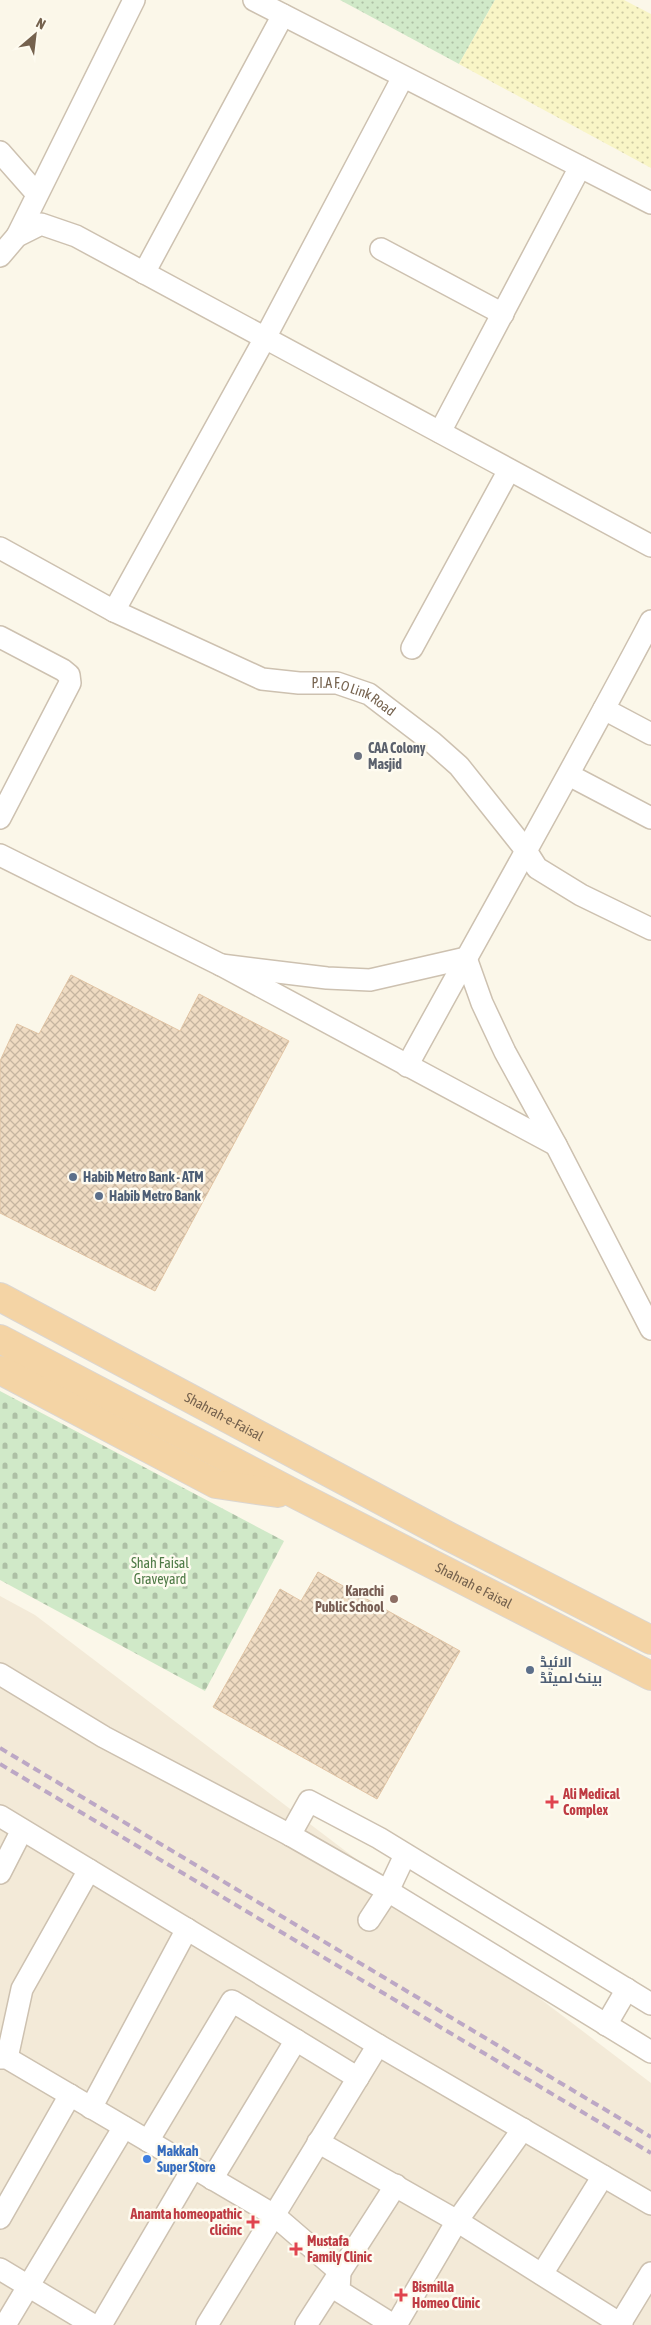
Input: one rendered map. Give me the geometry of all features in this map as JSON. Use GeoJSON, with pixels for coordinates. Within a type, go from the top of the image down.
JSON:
{"type":"FeatureCollection","features":[{"type":"Feature","properties":{"kind":"highway","name":"Shahrah-e-Faisal"},"geometry":{"type":"LineString","coordinates":[[0,1297],[448,1536],[651,1640]]}},
{"type":"Feature","properties":{"kind":"highway"},"geometry":{"type":"LineString","coordinates":[[0,1340],[297,1495]]}},
{"type":"Feature","properties":{"kind":"highway"},"geometry":{"type":"LineString","coordinates":[[0,1370],[216,1484],[297,1495]]}},
{"type":"Feature","properties":{"kind":"highway","name":"Shahrah e Faisal"},"geometry":{"type":"LineString","coordinates":[[297,1495],[651,1676]]}},
{"type":"Feature","properties":{"kind":"street"},"geometry":{"type":"LineString","coordinates":[[0,256],[17,236],[134,0]]}},
{"type":"Feature","properties":{"kind":"street"},"geometry":{"type":"LineString","coordinates":[[254,0],[651,203]]}},
{"type":"Feature","properties":{"kind":"street"},"geometry":{"type":"LineString","coordinates":[[144,273],[282,15]]}},
{"type":"Feature","properties":{"kind":"street"},"geometry":{"type":"LineString","coordinates":[[114,610],[265,338],[403,77]]}},
{"type":"Feature","properties":{"kind":"street"},"geometry":{"type":"LineString","coordinates":[[0,152],[38,194]]}},
{"type":"Feature","properties":{"kind":"street"},"geometry":{"type":"LineString","coordinates":[[440,432],[580,167]]}},
{"type":"Feature","properties":{"kind":"street"},"geometry":{"type":"LineString","coordinates":[[17,236],[41,224],[76,236],[651,546]]}},
{"type":"Feature","properties":{"kind":"street"},"geometry":{"type":"LineString","coordinates":[[381,248],[503,314]]}},
{"type":"Feature","properties":{"kind":"street"},"geometry":{"type":"LineString","coordinates":[[412,648],[509,470]]}},
{"type":"Feature","properties":{"kind":"street","name":"P.I.A F.O Link Road"},"geometry":{"type":"LineString","coordinates":[[0,548],[114,610],[262,678],[299,683],[337,683],[370,694],[432,742],[459,766],[526,849],[538,868],[581,896],[651,929]]}},
{"type":"Feature","properties":{"kind":"street"},"geometry":{"type":"LineString","coordinates":[[407,1066],[569,774],[651,621]]}},
{"type":"Feature","properties":{"kind":"street"},"geometry":{"type":"LineString","coordinates":[[0,818],[70,683],[69,675],[63,670],[2,642]]}},
{"type":"Feature","properties":{"kind":"street"},"geometry":{"type":"LineString","coordinates":[[604,710],[651,734]]}},
{"type":"Feature","properties":{"kind":"street"},"geometry":{"type":"LineString","coordinates":[[569,774],[651,818]]}},
{"type":"Feature","properties":{"kind":"street"},"geometry":{"type":"LineString","coordinates":[[0,855],[221,966],[556,1145]]}},
{"type":"Feature","properties":{"kind":"street"},"geometry":{"type":"LineString","coordinates":[[221,966],[327,978],[370,980],[466,958]]}},
{"type":"Feature","properties":{"kind":"street"},"geometry":{"type":"LineString","coordinates":[[466,958],[482,1003],[505,1052],[648,1312]]}},
{"type":"Feature","properties":{"kind":"street"},"geometry":{"type":"LineString","coordinates":[[0,1674],[104,1737],[290,1835],[388,1891],[651,2052]]}},
{"type":"Feature","properties":{"kind":"street"},"geometry":{"type":"LineString","coordinates":[[290,1835],[309,1801],[379,1838],[651,2004]]}},
{"type":"Feature","properties":{"kind":"street"},"geometry":{"type":"LineString","coordinates":[[0,1816],[378,2045],[651,2204]]}},
{"type":"Feature","properties":{"kind":"street"},"geometry":{"type":"LineString","coordinates":[[0,1873],[22,1830]]}},
{"type":"Feature","properties":{"kind":"street"},"geometry":{"type":"LineString","coordinates":[[368,1920],[388,1891],[405,1855]]}},
{"type":"Feature","properties":{"kind":"street"},"geometry":{"type":"LineString","coordinates":[[89,1870],[22,1989],[3,2058],[70,2095],[274,2216],[340,2272]]}},
{"type":"Feature","properties":{"kind":"street"},"geometry":{"type":"LineString","coordinates":[[91,2108],[187,1929]]}},
{"type":"Feature","properties":{"kind":"street"},"geometry":{"type":"LineString","coordinates":[[606,2024],[627,1989]]}},
{"type":"Feature","properties":{"kind":"street"},"geometry":{"type":"LineString","coordinates":[[148,2141],[232,2001],[358,2078]]}},
{"type":"Feature","properties":{"kind":"street"},"geometry":{"type":"LineString","coordinates":[[212,2179],[296,2040]]}},
{"type":"Feature","properties":{"kind":"street"},"geometry":{"type":"LineString","coordinates":[[207,2325],[378,2045]]}},
{"type":"Feature","properties":{"kind":"street"},"geometry":{"type":"LineString","coordinates":[[0,2218],[70,2095]]}},
{"type":"Feature","properties":{"kind":"street"},"geometry":{"type":"LineString","coordinates":[[5,2325],[124,2127]]}},
{"type":"Feature","properties":{"kind":"street"},"geometry":{"type":"LineString","coordinates":[[340,2272],[339,2290],[394,2325],[458,2221],[523,2129]]}},
{"type":"Feature","properties":{"kind":"street"},"geometry":{"type":"LineString","coordinates":[[318,2142],[458,2221],[621,2324],[651,2273]]}},
{"type":"Feature","properties":{"kind":"street"},"geometry":{"type":"LineString","coordinates":[[101,2325],[193,2168]]}},
{"type":"Feature","properties":{"kind":"street"},"geometry":{"type":"LineString","coordinates":[[542,2274],[603,2176]]}},
{"type":"Feature","properties":{"kind":"street"},"geometry":{"type":"LineString","coordinates":[[306,2325],[396,2185]]}},
{"type":"Feature","properties":{"kind":"street"},"geometry":{"type":"LineString","coordinates":[[0,2269],[92,2325]]}},
{"type":"Feature","properties":{"kind":"shaded area"},"geometry":{"type":"Polygon","coordinates":[[[0,1596],[35,1615],[651,2083],[651,2325],[0,2325],[0,1596]]]}},
{"type":"Feature","properties":{"kind":"green space"},"geometry":{"type":"Polygon","coordinates":[[[340,0],[495,0],[459,64],[340,0]]]}},
{"type":"Feature","properties":{"kind":"green space","name":"Shah Faisal Graveyard"},"geometry":{"type":"Polygon","coordinates":[[[0,1391],[284,1541],[205,1691],[0,1580],[0,1391]]]}},
{"type":"Feature","properties":{"kind":"sand"},"geometry":{"type":"Polygon","coordinates":[[[495,0],[624,0],[651,14],[651,168],[459,64],[495,0]]]}},
{"type":"Feature","properties":{"kind":"building"},"geometry":{"type":"Polygon","coordinates":[[[71,975],[180,1031],[199,994],[289,1041],[155,1291],[0,1213],[0,1061],[17,1024],[39,1034],[71,975]]]}},
{"type":"Feature","properties":{"kind":"building","name":"Karachi Public School"},"geometry":{"type":"Polygon","coordinates":[[[318,1572],[460,1651],[377,1799],[213,1707],[280,1589],[301,1601],[318,1572]]]}},
{"type":"Feature","properties":{"kind":"railway"},"geometry":{"type":"LineString","coordinates":[[0,1748],[651,2137]]}},
{"type":"Feature","properties":{"kind":"railway"},"geometry":{"type":"LineString","coordinates":[[0,1764],[651,2153]]}},
{"type":"Feature","properties":{"kind":"place","name":"CAA Colony Masjid"},"geometry":{"type":"Point","coordinates":[358,756]}},
{"type":"Feature","properties":{"kind":"place","name":"Habib Metro Bank - ATM"},"geometry":{"type":"Point","coordinates":[73,1177]}},
{"type":"Feature","properties":{"kind":"place","name":"Habib Metro Bank"},"geometry":{"type":"Point","coordinates":[99,1196]}},
{"type":"Feature","properties":{"kind":"place","name":"Karachi Public School"},"geometry":{"type":"Point","coordinates":[394,1599]}},
{"type":"Feature","properties":{"kind":"place","name":"الائیڈ بینک لمیٹڈ"},"geometry":{"type":"Point","coordinates":[530,1670]}},
{"type":"Feature","properties":{"kind":"place","name":"Ali Medical Complex"},"geometry":{"type":"Point","coordinates":[552,1802]}},
{"type":"Feature","properties":{"kind":"place","name":"Makkah Super Store"},"geometry":{"type":"Point","coordinates":[147,2159]}},
{"type":"Feature","properties":{"kind":"place","name":"Anamta homeopathic clicinc"},"geometry":{"type":"Point","coordinates":[253,2222]}},
{"type":"Feature","properties":{"kind":"place","name":"Mustafa Family Clinic"},"geometry":{"type":"Point","coordinates":[296,2249]}},
{"type":"Feature","properties":{"kind":"place","name":"Bismilla Homeo Clinic"},"geometry":{"type":"Point","coordinates":[401,2295]}}]}
